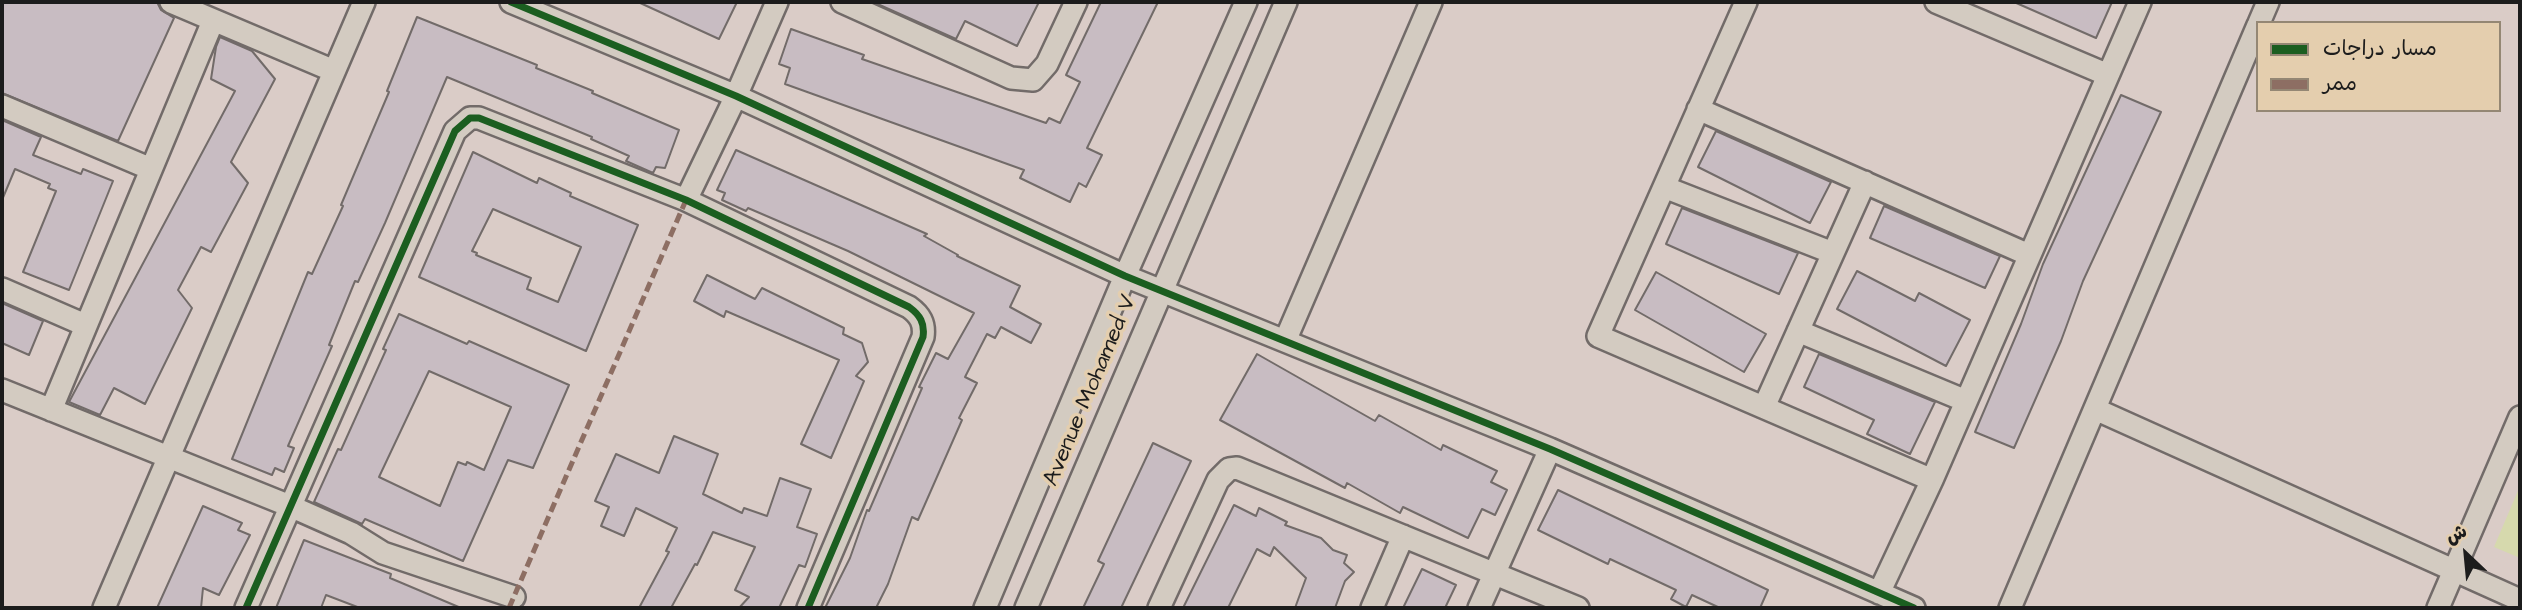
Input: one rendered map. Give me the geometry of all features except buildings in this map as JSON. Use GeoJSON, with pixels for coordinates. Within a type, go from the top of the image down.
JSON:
{"type":"FeatureCollection","features":[{"type":"Feature","properties":{"kind":"street"},"geometry":{"type":"LineString","coordinates":[[171,2],[334,71]]}},
{"type":"Feature","properties":{"kind":"street"},"geometry":{"type":"LineString","coordinates":[[104,608],[364,2]]}},
{"type":"Feature","properties":{"kind":"street"},"geometry":{"type":"LineString","coordinates":[[511,2],[736,96],[1125,276],[1550,449],[1914,608]]}},
{"type":"Feature","properties":{"kind":"street"},"geometry":{"type":"LineString","coordinates":[[686,200],[777,2]]}},
{"type":"Feature","properties":{"kind":"street"},"geometry":{"type":"LineString","coordinates":[[842,2],[1022,81],[1033,80],[1047,64],[1076,2]]}},
{"type":"Feature","properties":{"kind":"street","name":"Avenue Mohamed V"},"geometry":{"type":"LineString","coordinates":[[985,608],[1125,276],[1246,2]]}},
{"type":"Feature","properties":{"kind":"street","name":"Avenue Mohamed V"},"geometry":{"type":"LineString","coordinates":[[1026,608],[1286,2]]}},
{"type":"Feature","properties":{"kind":"street"},"geometry":{"type":"LineString","coordinates":[[1285,341],[1431,2]]}},
{"type":"Feature","properties":{"kind":"street"},"geometry":{"type":"LineString","coordinates":[[1745,2],[1598,336],[1931,480]]}},
{"type":"Feature","properties":{"kind":"street"},"geometry":{"type":"LineString","coordinates":[[1940,2],[2108,75]]}},
{"type":"Feature","properties":{"kind":"street"},"geometry":{"type":"LineString","coordinates":[[1879,593],[2140,2]]}},
{"type":"Feature","properties":{"kind":"street"},"geometry":{"type":"LineString","coordinates":[[2259,21],[2268,2]]}},
{"type":"Feature","properties":{"kind":"street"},"geometry":{"type":"LineString","coordinates":[[51,410],[214,21]]}},
{"type":"Feature","properties":{"kind":"street"},"geometry":{"type":"LineString","coordinates":[[2010,608],[2256,29]]}},
{"type":"Feature","properties":{"kind":"street"},"geometry":{"type":"LineString","coordinates":[[2,106],[151,169]]}},
{"type":"Feature","properties":{"kind":"street"},"geometry":{"type":"LineString","coordinates":[[1698,109],[2029,256]]}},
{"type":"Feature","properties":{"kind":"street"},"geometry":{"type":"LineString","coordinates":[[246,608],[455,131],[470,118],[488,119],[686,200],[909,307],[922,319],[923,337],[808,608]]}},
{"type":"Feature","properties":{"kind":"street"},"geometry":{"type":"LineString","coordinates":[[1764,407],[1865,183]]}},
{"type":"Feature","properties":{"kind":"street"},"geometry":{"type":"LineString","coordinates":[[1664,187],[1833,253]]}},
{"type":"Feature","properties":{"kind":"street"},"geometry":{"type":"LineString","coordinates":[[2,289],[85,325]]}},
{"type":"Feature","properties":{"kind":"street"},"geometry":{"type":"LineString","coordinates":[[1798,331],[1966,401]]}},
{"type":"Feature","properties":{"kind":"street"},"geometry":{"type":"LineString","coordinates":[[2,390],[290,506],[351,533],[383,553],[514,597]]}},
{"type":"Feature","properties":{"kind":"street"},"geometry":{"type":"LineString","coordinates":[[2095,409],[2520,600]]}},
{"type":"Feature","properties":{"kind":"street"},"geometry":{"type":"LineString","coordinates":[[2438,608],[2520,417]]}},
{"type":"Feature","properties":{"kind":"street"},"geometry":{"type":"LineString","coordinates":[[1479,608],[1550,449]]}},
{"type":"Feature","properties":{"kind":"street"},"geometry":{"type":"LineString","coordinates":[[1159,608],[1218,480],[1229,469],[1245,470],[1578,608]]}},
{"type":"Feature","properties":{"kind":"street"},"geometry":{"type":"LineString","coordinates":[[1372,608],[1403,536]]}},
{"type":"Feature","properties":{"kind":"green space"},"geometry":{"type":"Polygon","coordinates":[[[2520,486],[2520,558],[2494,547],[2520,486]]]}},
{"type":"Feature","properties":{"kind":"marked path"},"geometry":{"type":"LineString","coordinates":[[509,608],[686,200]]}},
{"type":"Feature","properties":{"kind":"cycle path"},"geometry":{"type":"LineString","coordinates":[[511,2],[736,96],[1125,276],[1550,449],[1914,608]]}},
{"type":"Feature","properties":{"kind":"cycle path"},"geometry":{"type":"LineString","coordinates":[[246,608],[455,131],[470,118],[479,118],[686,200],[909,307],[919,316],[923,337],[808,608]]}}]}
